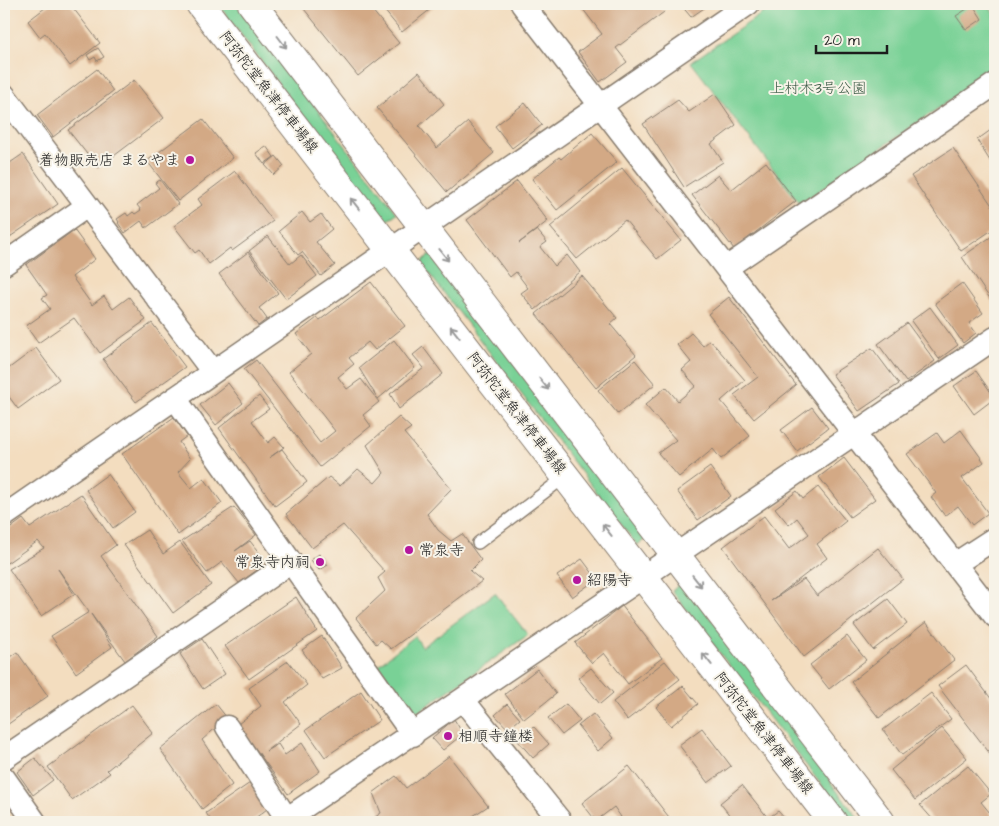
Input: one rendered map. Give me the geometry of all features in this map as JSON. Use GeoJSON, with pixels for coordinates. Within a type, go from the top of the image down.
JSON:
{"type":"FeatureCollection","features":[{"type":"Feature","properties":{"kind":"main road","name":"阿弥陀堂魚津停車場線"},"geometry":{"type":"LineString","coordinates":[[200,4],[833,822]]}},
{"type":"Feature","properties":{"kind":"main road"},"geometry":{"type":"LineString","coordinates":[[252,4],[882,822]]}},
{"type":"Feature","properties":{"kind":"street"},"geometry":{"type":"LineString","coordinates":[[522,4],[995,616]]}},
{"type":"Feature","properties":{"kind":"street"},"geometry":{"type":"LineString","coordinates":[[4,516],[748,4]]}},
{"type":"Feature","properties":{"kind":"street"},"geometry":{"type":"LineString","coordinates":[[726,268],[995,84]]}},
{"type":"Feature","properties":{"kind":"street"},"geometry":{"type":"LineString","coordinates":[[4,95],[213,372]]}},
{"type":"Feature","properties":{"kind":"street"},"geometry":{"type":"LineString","coordinates":[[4,264],[87,206]]}},
{"type":"Feature","properties":{"kind":"street"},"geometry":{"type":"LineString","coordinates":[[227,726],[285,820],[995,338]]}},
{"type":"Feature","properties":{"kind":"street"},"geometry":{"type":"LineString","coordinates":[[175,398],[412,735]]}},
{"type":"Feature","properties":{"kind":"street"},"geometry":{"type":"LineString","coordinates":[[955,564],[995,538]]}},
{"type":"Feature","properties":{"kind":"street"},"geometry":{"type":"LineString","coordinates":[[4,758],[291,562]]}},
{"type":"Feature","properties":{"kind":"street"},"geometry":{"type":"LineString","coordinates":[[464,700],[561,822]]}},
{"type":"Feature","properties":{"kind":"street"},"geometry":{"type":"LineString","coordinates":[[4,778],[35,822]]}},
{"type":"Feature","properties":{"kind":"lane"},"geometry":{"type":"LineString","coordinates":[[478,543],[566,476]]}},
{"type":"Feature","properties":{"kind":"green space"},"geometry":{"type":"Polygon","coordinates":[[[218,4],[236,4],[397,213],[384,223],[218,4]]]}},
{"type":"Feature","properties":{"kind":"green space","name":"上村木3号公園"},"geometry":{"type":"Polygon","coordinates":[[[776,4],[987,4],[995,15],[995,69],[800,204],[691,62],[776,4]]]}},
{"type":"Feature","properties":{"kind":"green space"},"geometry":{"type":"Polygon","coordinates":[[[430,254],[649,537],[637,545],[421,263],[430,254]]]}},
{"type":"Feature","properties":{"kind":"green space"},"geometry":{"type":"Polygon","coordinates":[[[682,582],[814,748],[831,783],[861,822],[850,822],[672,591],[682,582]]]}},
{"type":"Feature","properties":{"kind":"green space"},"geometry":{"type":"Polygon","coordinates":[[[495,593],[528,635],[418,712],[410,708],[378,665],[415,636],[422,647],[495,593]]]}},
{"type":"Feature","properties":{"kind":"building"},"geometry":{"type":"Polygon","coordinates":[[[50,4],[70,4],[100,43],[70,66],[45,33],[40,37],[28,21],[50,4]]]}},
{"type":"Feature","properties":{"kind":"building"},"geometry":{"type":"Polygon","coordinates":[[[300,4],[367,4],[399,43],[358,76],[300,4]]]}},
{"type":"Feature","properties":{"kind":"building"},"geometry":{"type":"Polygon","coordinates":[[[379,4],[437,4],[402,32],[379,4]]]}},
{"type":"Feature","properties":{"kind":"building"},"geometry":{"type":"Polygon","coordinates":[[[579,4],[658,4],[664,12],[616,48],[627,62],[600,82],[578,52],[602,34],[579,4]]]}},
{"type":"Feature","properties":{"kind":"building"},"geometry":{"type":"Polygon","coordinates":[[[680,4],[710,4],[691,17],[680,4]]]}},
{"type":"Feature","properties":{"kind":"building"},"geometry":{"type":"Polygon","coordinates":[[[973,5],[982,19],[966,30],[956,16],[973,5]]]}},
{"type":"Feature","properties":{"kind":"building"},"geometry":{"type":"Polygon","coordinates":[[[98,48],[104,57],[97,61],[95,57],[90,60],[87,55],[98,48]]]}},
{"type":"Feature","properties":{"kind":"building"},"geometry":{"type":"Polygon","coordinates":[[[97,69],[113,91],[53,137],[37,115],[97,69]]]}},
{"type":"Feature","properties":{"kind":"building"},"geometry":{"type":"Polygon","coordinates":[[[419,72],[444,104],[419,126],[437,148],[468,122],[494,153],[447,192],[377,108],[419,72]]]}},
{"type":"Feature","properties":{"kind":"building"},"geometry":{"type":"Polygon","coordinates":[[[134,80],[164,118],[98,168],[68,130],[134,80]]]}},
{"type":"Feature","properties":{"kind":"building"},"geometry":{"type":"Polygon","coordinates":[[[715,94],[736,125],[711,144],[723,162],[684,187],[643,124],[678,100],[689,112],[715,94]]]}},
{"type":"Feature","properties":{"kind":"building"},"geometry":{"type":"Polygon","coordinates":[[[525,103],[542,125],[512,148],[495,126],[525,103]]]}},
{"type":"Feature","properties":{"kind":"building","name":"着物販売店 まるやま"},"geometry":{"type":"Polygon","coordinates":[[[203,119],[233,158],[178,201],[147,161],[203,119]]]}},
{"type":"Feature","properties":{"kind":"building"},"geometry":{"type":"Polygon","coordinates":[[[995,127],[995,169],[977,140],[995,127]]]}},
{"type":"Feature","properties":{"kind":"building"},"geometry":{"type":"Polygon","coordinates":[[[592,133],[617,162],[557,210],[532,179],[559,157],[561,159],[592,133]]]}},
{"type":"Feature","properties":{"kind":"building"},"geometry":{"type":"Polygon","coordinates":[[[266,146],[274,157],[264,164],[256,153],[266,146]]]}},
{"type":"Feature","properties":{"kind":"building"},"geometry":{"type":"Polygon","coordinates":[[[953,148],[995,210],[995,228],[961,251],[911,176],[953,148]]]}},
{"type":"Feature","properties":{"kind":"building"},"geometry":{"type":"Polygon","coordinates":[[[23,154],[58,204],[4,241],[4,167],[23,154]]]}},
{"type":"Feature","properties":{"kind":"building"},"geometry":{"type":"Polygon","coordinates":[[[276,156],[284,166],[274,175],[265,165],[276,156]]]}},
{"type":"Feature","properties":{"kind":"building"},"geometry":{"type":"Polygon","coordinates":[[[766,162],[796,201],[734,249],[692,195],[718,175],[731,190],[766,162]]]}},
{"type":"Feature","properties":{"kind":"building"},"geometry":{"type":"Polygon","coordinates":[[[622,168],[681,240],[657,259],[625,220],[577,259],[550,227],[622,168]]]}},
{"type":"Feature","properties":{"kind":"building"},"geometry":{"type":"Polygon","coordinates":[[[235,171],[273,221],[232,251],[230,248],[209,264],[199,250],[195,253],[174,226],[202,205],[198,199],[235,171]]]}},
{"type":"Feature","properties":{"kind":"building"},"geometry":{"type":"Polygon","coordinates":[[[160,180],[178,204],[146,228],[141,221],[125,233],[117,219],[126,213],[128,216],[133,212],[135,214],[141,210],[137,205],[159,188],[155,183],[160,180]]]}},
{"type":"Feature","properties":{"kind":"building"},"geometry":{"type":"Polygon","coordinates":[[[517,181],[548,221],[519,243],[537,230],[547,242],[540,247],[555,266],[567,255],[580,272],[535,310],[521,293],[528,288],[516,272],[510,277],[467,220],[517,181]]]}},
{"type":"Feature","properties":{"kind":"building"},"geometry":{"type":"Polygon","coordinates":[[[302,212],[310,222],[321,214],[332,229],[316,242],[335,265],[321,276],[302,252],[298,255],[279,231],[302,212]]]}},
{"type":"Feature","properties":{"kind":"building"},"geometry":{"type":"Polygon","coordinates":[[[74,230],[95,259],[72,277],[92,305],[104,296],[113,309],[129,297],[146,320],[100,353],[74,318],[38,343],[26,326],[50,309],[42,298],[47,295],[26,265],[74,230]]]}},
{"type":"Feature","properties":{"kind":"building"},"geometry":{"type":"Polygon","coordinates":[[[995,234],[995,306],[962,257],[995,234]]]}},
{"type":"Feature","properties":{"kind":"building"},"geometry":{"type":"Polygon","coordinates":[[[268,236],[290,264],[301,255],[317,276],[286,299],[249,251],[268,236]]]}},
{"type":"Feature","properties":{"kind":"building"},"geometry":{"type":"Polygon","coordinates":[[[248,252],[278,293],[259,308],[267,319],[258,326],[219,274],[248,252]]]}},
{"type":"Feature","properties":{"kind":"building"},"geometry":{"type":"Polygon","coordinates":[[[582,276],[617,318],[610,324],[636,355],[596,388],[536,314],[582,276]]]}},
{"type":"Feature","properties":{"kind":"building"},"geometry":{"type":"Polygon","coordinates":[[[371,282],[405,326],[375,350],[368,342],[349,358],[354,364],[338,377],[347,389],[361,379],[379,402],[363,415],[371,426],[320,467],[244,369],[256,360],[320,443],[335,431],[289,372],[311,354],[296,334],[317,318],[320,320],[371,282]]]}},
{"type":"Feature","properties":{"kind":"building"},"geometry":{"type":"Polygon","coordinates":[[[962,283],[983,313],[969,323],[976,333],[963,343],[935,303],[962,283]]]}},
{"type":"Feature","properties":{"kind":"building"},"geometry":{"type":"Polygon","coordinates":[[[729,297],[796,385],[754,419],[734,395],[758,377],[708,314],[729,297]]]}},
{"type":"Feature","properties":{"kind":"building"},"geometry":{"type":"Polygon","coordinates":[[[930,307],[958,345],[939,359],[911,321],[930,307]]]}},
{"type":"Feature","properties":{"kind":"building"},"geometry":{"type":"Polygon","coordinates":[[[152,323],[185,367],[136,402],[103,359],[152,323]]]}},
{"type":"Feature","properties":{"kind":"building"},"geometry":{"type":"Polygon","coordinates":[[[907,323],[935,361],[906,382],[878,344],[907,323]]]}},
{"type":"Feature","properties":{"kind":"building"},"geometry":{"type":"Polygon","coordinates":[[[691,333],[703,346],[710,340],[745,380],[721,401],[750,436],[721,459],[713,449],[679,477],[658,453],[676,440],[645,405],[666,387],[678,401],[696,386],[682,370],[691,362],[677,345],[691,333]]]}},
{"type":"Feature","properties":{"kind":"building"},"geometry":{"type":"Polygon","coordinates":[[[394,340],[415,368],[378,399],[359,368],[394,340]]]}},
{"type":"Feature","properties":{"kind":"building"},"geometry":{"type":"Polygon","coordinates":[[[423,347],[443,374],[399,409],[390,394],[424,368],[413,355],[423,347]]]}},
{"type":"Feature","properties":{"kind":"building"},"geometry":{"type":"Polygon","coordinates":[[[36,348],[59,379],[18,409],[4,390],[4,372],[36,348]]]}},
{"type":"Feature","properties":{"kind":"building"},"geometry":{"type":"Polygon","coordinates":[[[872,348],[899,384],[859,411],[832,374],[872,348]]]}},
{"type":"Feature","properties":{"kind":"building"},"geometry":{"type":"Polygon","coordinates":[[[635,360],[655,384],[618,414],[598,390],[635,360]]]}},
{"type":"Feature","properties":{"kind":"building"},"geometry":{"type":"Polygon","coordinates":[[[976,371],[995,398],[974,414],[954,386],[976,371]]]}},
{"type":"Feature","properties":{"kind":"building"},"geometry":{"type":"Polygon","coordinates":[[[228,383],[243,403],[216,425],[200,405],[228,383]]]}},
{"type":"Feature","properties":{"kind":"building"},"geometry":{"type":"Polygon","coordinates":[[[259,396],[269,409],[252,421],[268,443],[275,437],[284,447],[269,458],[282,449],[307,482],[275,506],[219,428],[259,396]]]}},
{"type":"Feature","properties":{"kind":"building"},"geometry":{"type":"Polygon","coordinates":[[[812,407],[828,428],[797,451],[781,430],[812,407]]]}},
{"type":"Feature","properties":{"kind":"building"},"geometry":{"type":"Polygon","coordinates":[[[174,417],[187,436],[179,442],[190,459],[178,472],[191,488],[204,478],[222,503],[178,535],[122,454],[174,417]]]}},
{"type":"Feature","properties":{"kind":"building"},"geometry":{"type":"Polygon","coordinates":[[[399,417],[411,428],[404,433],[451,489],[427,514],[438,530],[451,541],[462,534],[481,560],[470,571],[482,581],[391,649],[381,640],[376,644],[356,618],[385,591],[378,578],[385,572],[343,525],[312,548],[286,514],[329,477],[340,486],[358,469],[375,483],[384,473],[367,445],[399,417]]]}},
{"type":"Feature","properties":{"kind":"building"},"geometry":{"type":"Polygon","coordinates":[[[961,430],[984,462],[962,478],[988,513],[972,525],[958,506],[945,516],[931,497],[936,493],[907,454],[937,433],[944,443],[961,430]]]}},
{"type":"Feature","properties":{"kind":"building"},"geometry":{"type":"Polygon","coordinates":[[[844,458],[875,499],[850,517],[819,477],[844,458]]]}},
{"type":"Feature","properties":{"kind":"building"},"geometry":{"type":"Polygon","coordinates":[[[710,467],[731,496],[698,520],[677,491],[710,467]]]}},
{"type":"Feature","properties":{"kind":"building"},"geometry":{"type":"Polygon","coordinates":[[[108,474],[135,512],[113,528],[86,490],[108,474]]]}},
{"type":"Feature","properties":{"kind":"building"},"geometry":{"type":"Polygon","coordinates":[[[818,487],[846,521],[817,544],[827,558],[771,601],[804,579],[817,596],[878,548],[903,579],[804,657],[723,547],[764,516],[789,549],[809,534],[797,518],[789,525],[775,508],[797,491],[803,499],[818,487]]]}},
{"type":"Feature","properties":{"kind":"building"},"geometry":{"type":"Polygon","coordinates":[[[81,494],[116,545],[101,556],[158,636],[125,661],[91,614],[112,647],[76,673],[51,636],[89,612],[58,569],[74,594],[41,616],[9,569],[44,548],[38,541],[7,563],[4,559],[4,533],[23,519],[30,528],[81,494]]]}},
{"type":"Feature","properties":{"kind":"building"},"geometry":{"type":"Polygon","coordinates":[[[234,507],[256,535],[235,551],[250,541],[267,563],[239,583],[222,562],[207,573],[182,541],[234,507]]]}},
{"type":"Feature","properties":{"kind":"building"},"geometry":{"type":"Polygon","coordinates":[[[147,530],[163,554],[180,542],[211,585],[173,613],[124,545],[147,530]]]}},
{"type":"Feature","properties":{"kind":"building","name":"常泉寺内祠"},"geometry":{"type":"Polygon","coordinates":[[[319,554],[328,565],[319,570],[311,560],[319,554]]]}},
{"type":"Feature","properties":{"kind":"building"},"geometry":{"type":"Polygon","coordinates":[[[582,559],[597,579],[572,597],[557,576],[582,559]]]}},
{"type":"Feature","properties":{"kind":"building"},"geometry":{"type":"Polygon","coordinates":[[[296,597],[317,631],[249,679],[225,646],[296,597]]]}},
{"type":"Feature","properties":{"kind":"building"},"geometry":{"type":"Polygon","coordinates":[[[888,599],[907,624],[873,650],[854,625],[888,599]]]}},
{"type":"Feature","properties":{"kind":"building"},"geometry":{"type":"Polygon","coordinates":[[[622,606],[662,658],[628,684],[604,653],[592,663],[575,643],[622,606]]]}},
{"type":"Feature","properties":{"kind":"building"},"geometry":{"type":"Polygon","coordinates":[[[926,622],[954,660],[879,718],[851,682],[926,622]]]}},
{"type":"Feature","properties":{"kind":"building"},"geometry":{"type":"Polygon","coordinates":[[[322,636],[342,668],[322,679],[302,650],[322,636]]]}},
{"type":"Feature","properties":{"kind":"building"},"geometry":{"type":"Polygon","coordinates":[[[847,636],[866,660],[829,689],[810,665],[847,636]]]}},
{"type":"Feature","properties":{"kind":"building"},"geometry":{"type":"Polygon","coordinates":[[[202,639],[225,674],[203,689],[180,654],[202,639]]]}},
{"type":"Feature","properties":{"kind":"building"},"geometry":{"type":"Polygon","coordinates":[[[17,652],[48,696],[4,727],[4,661],[17,652]]]}},
{"type":"Feature","properties":{"kind":"building"},"geometry":{"type":"Polygon","coordinates":[[[288,661],[307,685],[285,702],[301,724],[266,751],[278,744],[285,755],[302,743],[320,771],[288,794],[238,724],[261,706],[249,688],[288,661]]]}},
{"type":"Feature","properties":{"kind":"building"},"geometry":{"type":"Polygon","coordinates":[[[665,661],[680,679],[627,720],[613,702],[665,661]]]}},
{"type":"Feature","properties":{"kind":"building"},"geometry":{"type":"Polygon","coordinates":[[[966,665],[995,704],[995,752],[991,755],[938,686],[966,665]]]}},
{"type":"Feature","properties":{"kind":"building"},"geometry":{"type":"Polygon","coordinates":[[[591,668],[613,693],[600,704],[578,678],[591,668]]]}},
{"type":"Feature","properties":{"kind":"building"},"geometry":{"type":"Polygon","coordinates":[[[537,669],[556,694],[524,719],[505,694],[537,669]]]}},
{"type":"Feature","properties":{"kind":"building"},"geometry":{"type":"Polygon","coordinates":[[[683,686],[698,704],[671,726],[656,707],[683,686]]]}},
{"type":"Feature","properties":{"kind":"building"},"geometry":{"type":"Polygon","coordinates":[[[361,691],[380,720],[325,757],[306,730],[361,691]]]}},
{"type":"Feature","properties":{"kind":"building"},"geometry":{"type":"Polygon","coordinates":[[[931,693],[951,719],[902,755],[883,730],[931,693]]]}},
{"type":"Feature","properties":{"kind":"building"},"geometry":{"type":"Polygon","coordinates":[[[216,704],[227,718],[202,740],[232,785],[202,809],[160,749],[216,704]]]}},
{"type":"Feature","properties":{"kind":"building"},"geometry":{"type":"Polygon","coordinates":[[[507,704],[520,719],[508,729],[495,715],[507,704]]]}},
{"type":"Feature","properties":{"kind":"building"},"geometry":{"type":"Polygon","coordinates":[[[566,704],[580,721],[562,735],[548,718],[566,704]]]}},
{"type":"Feature","properties":{"kind":"building"},"geometry":{"type":"Polygon","coordinates":[[[132,705],[153,733],[107,770],[110,773],[72,800],[48,767],[132,705]]]}},
{"type":"Feature","properties":{"kind":"building"},"geometry":{"type":"Polygon","coordinates":[[[593,714],[613,738],[598,751],[578,726],[593,714]]]}},
{"type":"Feature","properties":{"kind":"building","name":"相順寺鐘楼"},"geometry":{"type":"Polygon","coordinates":[[[454,719],[463,734],[443,750],[432,738],[454,719]]]}},
{"type":"Feature","properties":{"kind":"building"},"geometry":{"type":"Polygon","coordinates":[[[534,727],[549,744],[533,758],[518,741],[534,727]]]}},
{"type":"Feature","properties":{"kind":"building"},"geometry":{"type":"Polygon","coordinates":[[[702,728],[731,766],[708,783],[679,745],[702,728]]]}},
{"type":"Feature","properties":{"kind":"building"},"geometry":{"type":"Polygon","coordinates":[[[942,728],[967,758],[915,800],[891,770],[942,728]]]}},
{"type":"Feature","properties":{"kind":"building"},"geometry":{"type":"Polygon","coordinates":[[[449,756],[488,806],[464,822],[368,822],[381,813],[373,793],[396,776],[406,788],[449,756]]]}},
{"type":"Feature","properties":{"kind":"building"},"geometry":{"type":"Polygon","coordinates":[[[35,758],[53,780],[33,795],[17,772],[35,758]]]}},
{"type":"Feature","properties":{"kind":"building"},"geometry":{"type":"Polygon","coordinates":[[[629,766],[671,822],[614,822],[621,817],[614,807],[596,821],[582,803],[629,766]]]}},
{"type":"Feature","properties":{"kind":"building"},"geometry":{"type":"Polygon","coordinates":[[[968,766],[991,794],[981,802],[995,819],[995,822],[935,822],[920,805],[968,766]]]}},
{"type":"Feature","properties":{"kind":"building"},"geometry":{"type":"Polygon","coordinates":[[[250,783],[267,809],[250,822],[212,822],[206,813],[250,783]]]}},
{"type":"Feature","properties":{"kind":"building"},"geometry":{"type":"Polygon","coordinates":[[[742,785],[768,818],[778,811],[787,821],[735,822],[720,803],[742,785]]]}},
{"type":"Feature","properties":{"kind":"place","name":"着物販売店 まるやま"},"geometry":{"type":"Point","coordinates":[190,160]}},
{"type":"Feature","properties":{"kind":"place","name":"常泉寺"},"geometry":{"type":"Point","coordinates":[409,550]}},
{"type":"Feature","properties":{"kind":"place","name":"常泉寺内祠"},"geometry":{"type":"Point","coordinates":[320,562]}},
{"type":"Feature","properties":{"kind":"place","name":"紹陽寺"},"geometry":{"type":"Point","coordinates":[577,580]}},
{"type":"Feature","properties":{"kind":"place","name":"相順寺鐘楼"},"geometry":{"type":"Point","coordinates":[448,736]}}]}
